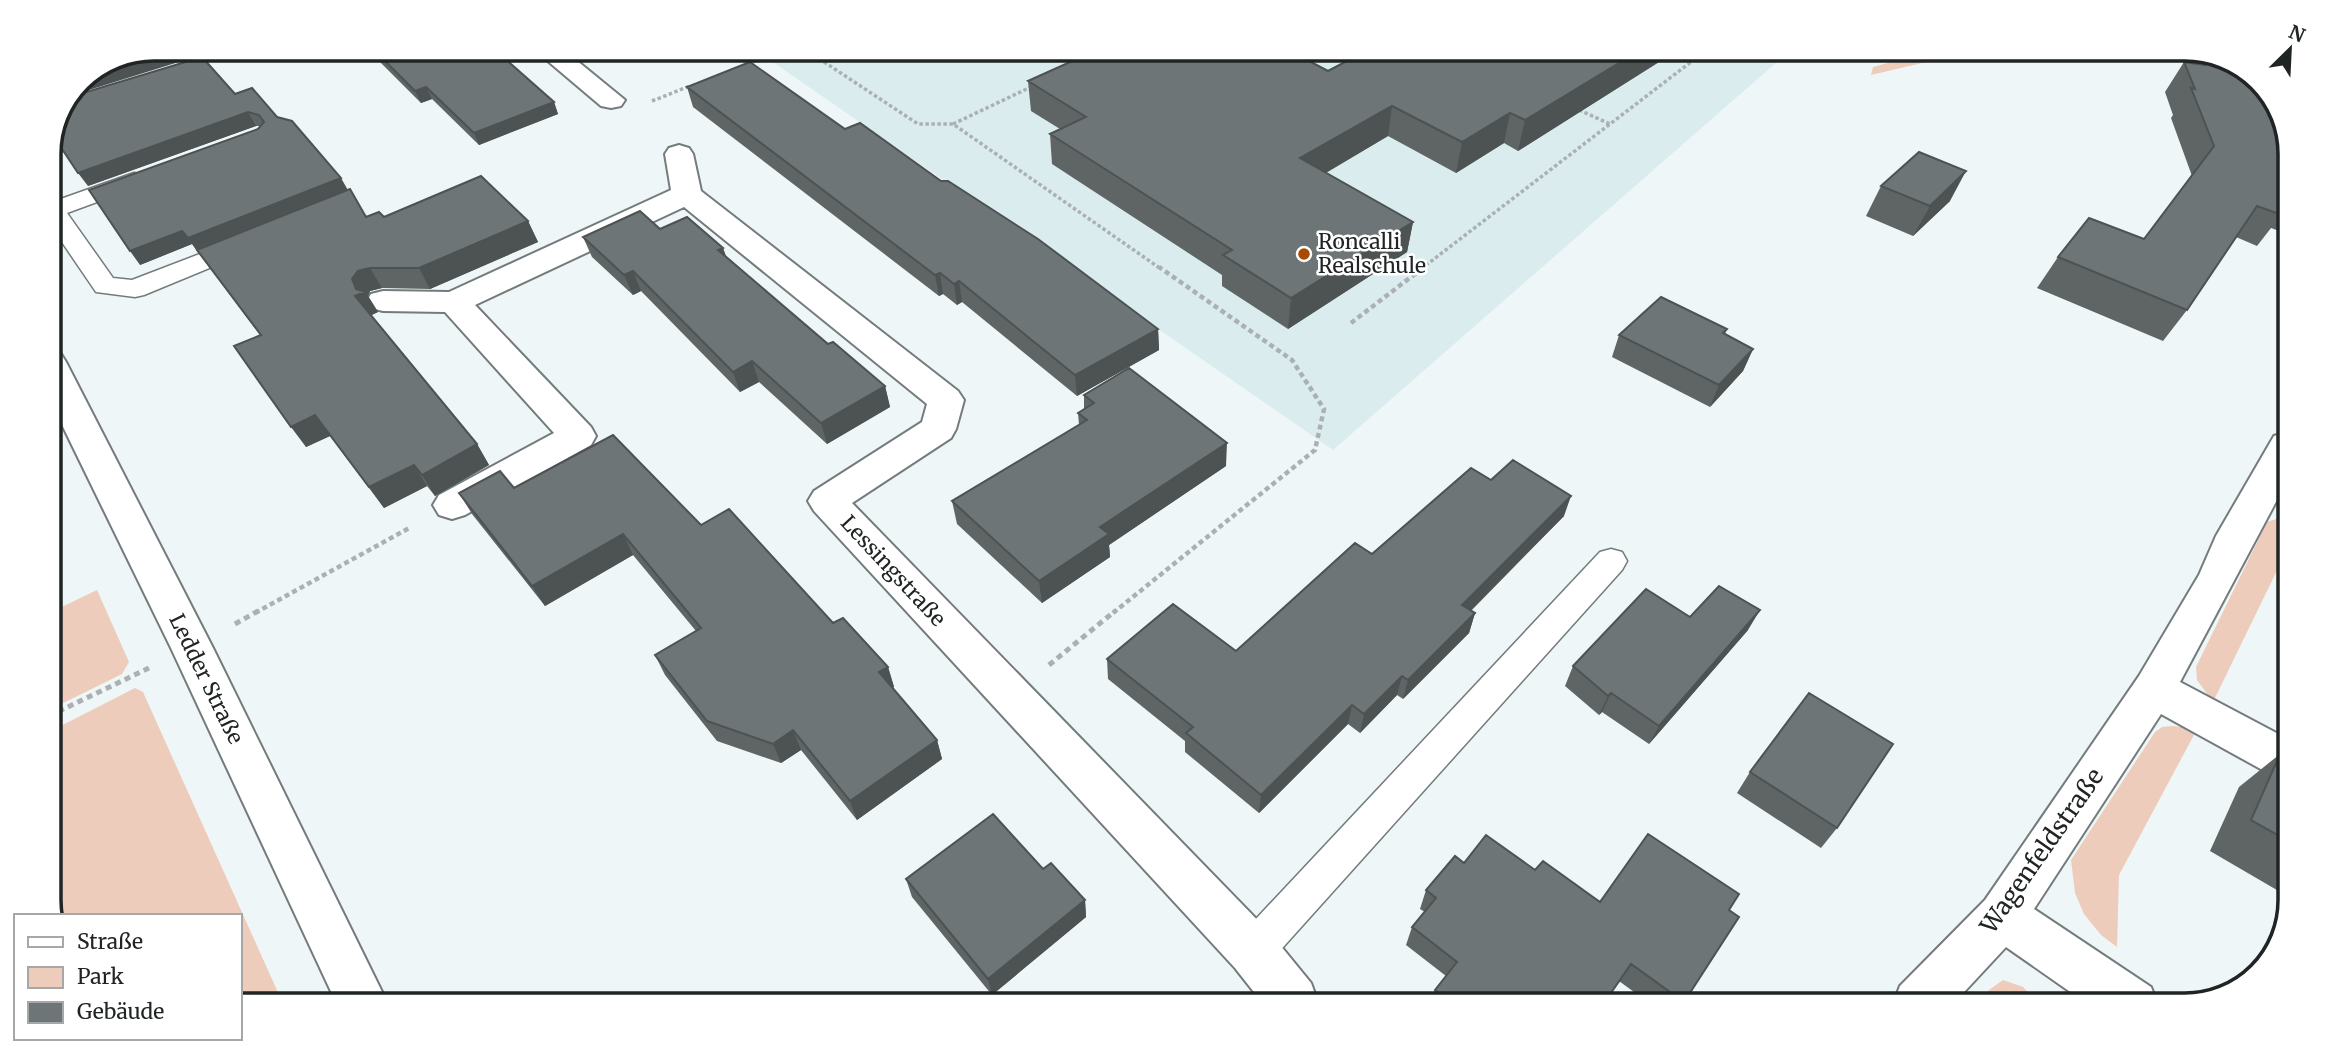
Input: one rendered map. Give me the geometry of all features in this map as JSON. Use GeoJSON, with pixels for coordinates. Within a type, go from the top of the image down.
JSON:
{"type":"FeatureCollection","features":[{"type":"Feature","properties":{"kind":"street"},"geometry":{"type":"LineString","coordinates":[[562,61],[611,100]]}},
{"type":"Feature","properties":{"kind":"street"},"geometry":{"type":"LineString","coordinates":[[383,302],[454,302],[687,194],[679,154]]}},
{"type":"Feature","properties":{"kind":"street","name":"Lessingstraße"},"geometry":{"type":"LineString","coordinates":[[687,194],[946,400],[938,429],[827,501],[1253,951],[1286,993]]}},
{"type":"Feature","properties":{"kind":"street"},"geometry":{"type":"LineString","coordinates":[[452,505],[578,436],[454,302]]}},
{"type":"Feature","properties":{"kind":"street","name":"Ledder Straße"},"geometry":{"type":"LineString","coordinates":[[61,386],[192,648],[358,993]]}},
{"type":"Feature","properties":{"kind":"street","name":"Wagenfeldstraße"},"geometry":{"type":"LineString","coordinates":[[1928,993],[2002,916],[2154,689],[2276,491]]}},
{"type":"Feature","properties":{"kind":"street"},"geometry":{"type":"LineString","coordinates":[[2154,689],[2278,756]]}},
{"type":"Feature","properties":{"kind":"street"},"geometry":{"type":"LineString","coordinates":[[2002,916],[2112,993]]}},
{"type":"Feature","properties":{"kind":"lane"},"geometry":{"type":"LineString","coordinates":[[61,205],[155,173]]}},
{"type":"Feature","properties":{"kind":"lane"},"geometry":{"type":"LineString","coordinates":[[61,222],[106,286],[135,289],[272,234]]}},
{"type":"Feature","properties":{"kind":"lane"},"geometry":{"type":"LineString","coordinates":[[1253,951],[1611,561]]}},
{"type":"Feature","properties":{"kind":"path"},"geometry":{"type":"LineString","coordinates":[[740,67],[756,61]]}},
{"type":"Feature","properties":{"kind":"path"},"geometry":{"type":"LineString","coordinates":[[823,61],[918,124],[953,124],[1034,86]]}},
{"type":"Feature","properties":{"kind":"path"},"geometry":{"type":"LineString","coordinates":[[1351,323],[1692,61]]}},
{"type":"Feature","properties":{"kind":"path"},"geometry":{"type":"LineString","coordinates":[[651,102],[702,82]]}},
{"type":"Feature","properties":{"kind":"path"},"geometry":{"type":"LineString","coordinates":[[1573,107],[1610,124]]}},
{"type":"Feature","properties":{"kind":"path"},"geometry":{"type":"LineString","coordinates":[[953,124],[1292,360],[1324,409],[1315,450],[1010,697]]}},
{"type":"Feature","properties":{"kind":"path"},"geometry":{"type":"LineString","coordinates":[[61,710],[192,648],[452,505]]}},
{"type":"Feature","properties":{"kind":"shaded area","name":"Roncalli Realschule"},"geometry":{"type":"Polygon","coordinates":[[[771,61],[1778,61],[1333,450],[771,61]]]}},
{"type":"Feature","properties":{"kind":"green space"},"geometry":{"type":"Polygon","coordinates":[[[1895,61],[1931,61],[1871,75],[1873,67],[1895,61]]]}},
{"type":"Feature","properties":{"kind":"green space"},"geometry":{"type":"Polygon","coordinates":[[[2278,519],[2278,568],[2213,702],[2197,680],[2196,667],[2267,522],[2278,519]]]}},
{"type":"Feature","properties":{"kind":"green space"},"geometry":{"type":"Polygon","coordinates":[[[97,590],[129,662],[122,674],[61,704],[61,607],[97,590]]]}},
{"type":"Feature","properties":{"kind":"green space"},"geometry":{"type":"Polygon","coordinates":[[[135,688],[143,692],[278,993],[242,993],[242,914],[62,914],[61,726],[135,688]]]}},
{"type":"Feature","properties":{"kind":"green space"},"geometry":{"type":"Polygon","coordinates":[[[2162,727],[2183,727],[2195,733],[2119,875],[2117,947],[2101,935],[2084,914],[2075,893],[2071,860],[2155,732],[2162,727]]]}},
{"type":"Feature","properties":{"kind":"green space"},"geometry":{"type":"Polygon","coordinates":[[[2003,980],[2023,987],[2029,993],[1987,993],[2003,980]]]}},
{"type":"Feature","properties":{"kind":"building"},"geometry":{"type":"Polygon","coordinates":[[[189,61],[206,61],[235,94],[252,88],[277,117],[292,121],[341,178],[188,238],[182,231],[130,251],[89,190],[258,129],[264,122],[259,115],[248,112],[78,173],[61,148],[71,113],[86,92],[189,61]]]}},
{"type":"Feature","properties":{"kind":"building"},"geometry":{"type":"Polygon","coordinates":[[[385,61],[507,61],[554,102],[474,133],[426,87],[415,91],[385,61]]]}},
{"type":"Feature","properties":{"kind":"building","name":"Roncalli Realschule"},"geometry":{"type":"Polygon","coordinates":[[[1072,61],[1309,61],[1328,71],[1347,61],[1622,61],[1525,120],[1510,113],[1462,142],[1392,106],[1300,158],[1413,222],[1291,298],[1223,255],[1232,250],[1050,134],[1086,117],[1028,81],[1072,61]]]}},
{"type":"Feature","properties":{"kind":"building"},"geometry":{"type":"Polygon","coordinates":[[[750,62],[845,129],[860,123],[941,181],[948,181],[1038,239],[1158,329],[1075,375],[959,281],[954,284],[940,273],[935,275],[687,87],[750,62]]]}},
{"type":"Feature","properties":{"kind":"building"},"geometry":{"type":"Polygon","coordinates":[[[2184,62],[2220,68],[2241,80],[2265,108],[2273,124],[2278,148],[2278,214],[2257,206],[2187,310],[2058,257],[2089,218],[2144,239],[2214,146],[2191,88],[2195,89],[2184,62]]]}},
{"type":"Feature","properties":{"kind":"building"},"geometry":{"type":"Polygon","coordinates":[[[1919,152],[1966,171],[1930,206],[1881,186],[1919,152]]]}},
{"type":"Feature","properties":{"kind":"building"},"geometry":{"type":"Polygon","coordinates":[[[481,176],[528,221],[419,268],[370,268],[358,271],[352,279],[356,289],[365,292],[355,296],[477,444],[422,475],[414,465],[369,487],[315,415],[291,427],[234,346],[261,335],[197,250],[350,189],[366,217],[379,212],[384,217],[481,176]]]}},
{"type":"Feature","properties":{"kind":"building"},"geometry":{"type":"Polygon","coordinates":[[[640,211],[660,229],[687,217],[723,248],[718,250],[828,344],[833,342],[885,386],[821,423],[752,361],[733,372],[633,271],[624,275],[583,237],[640,211]]]}},
{"type":"Feature","properties":{"kind":"building"},"geometry":{"type":"Polygon","coordinates":[[[1661,297],[1727,329],[1723,333],[1753,349],[1719,385],[1619,335],[1661,297]]]}},
{"type":"Feature","properties":{"kind":"building"},"geometry":{"type":"Polygon","coordinates":[[[1129,368],[1227,443],[1100,527],[1109,534],[1039,581],[952,501],[1087,420],[1078,413],[1094,403],[1084,395],[1129,368]]]}},
{"type":"Feature","properties":{"kind":"building"},"geometry":{"type":"Polygon","coordinates":[[[613,435],[701,525],[729,509],[833,623],[843,618],[888,667],[879,672],[937,740],[850,801],[793,730],[773,744],[707,721],[655,655],[701,628],[623,534],[532,586],[459,493],[500,471],[514,488],[613,435]]]}},
{"type":"Feature","properties":{"kind":"building"},"geometry":{"type":"Polygon","coordinates":[[[1513,460],[1571,496],[1462,605],[1475,613],[1408,680],[1402,676],[1364,714],[1352,705],[1261,795],[1186,733],[1193,727],[1107,659],[1173,604],[1236,651],[1355,543],[1372,554],[1471,468],[1491,480],[1513,460]]]}},
{"type":"Feature","properties":{"kind":"building"},"geometry":{"type":"Polygon","coordinates":[[[1719,586],[1760,610],[1659,726],[1611,693],[1608,696],[1573,666],[1646,589],[1690,617],[1719,586]]]}},
{"type":"Feature","properties":{"kind":"building"},"geometry":{"type":"Polygon","coordinates":[[[1809,693],[1893,744],[1837,828],[1750,772],[1809,693]]]}},
{"type":"Feature","properties":{"kind":"building"},"geometry":{"type":"Polygon","coordinates":[[[2278,759],[2278,835],[2251,820],[2278,759]]]}},
{"type":"Feature","properties":{"kind":"building"},"geometry":{"type":"Polygon","coordinates":[[[993,814],[1043,869],[1051,863],[1085,900],[988,979],[906,879],[993,814]]]}},
{"type":"Feature","properties":{"kind":"building"},"geometry":{"type":"Polygon","coordinates":[[[1648,834],[1739,894],[1729,910],[1739,917],[1690,993],[1671,993],[1631,964],[1611,993],[1439,993],[1435,990],[1457,962],[1412,927],[1436,898],[1426,890],[1455,856],[1464,863],[1486,835],[1535,870],[1543,861],[1600,902],[1648,834]]]}},
{"type":"Feature","properties":{"kind":"place","name":"Roncalli Realschule"},"geometry":{"type":"Point","coordinates":[1304,254]}}]}
